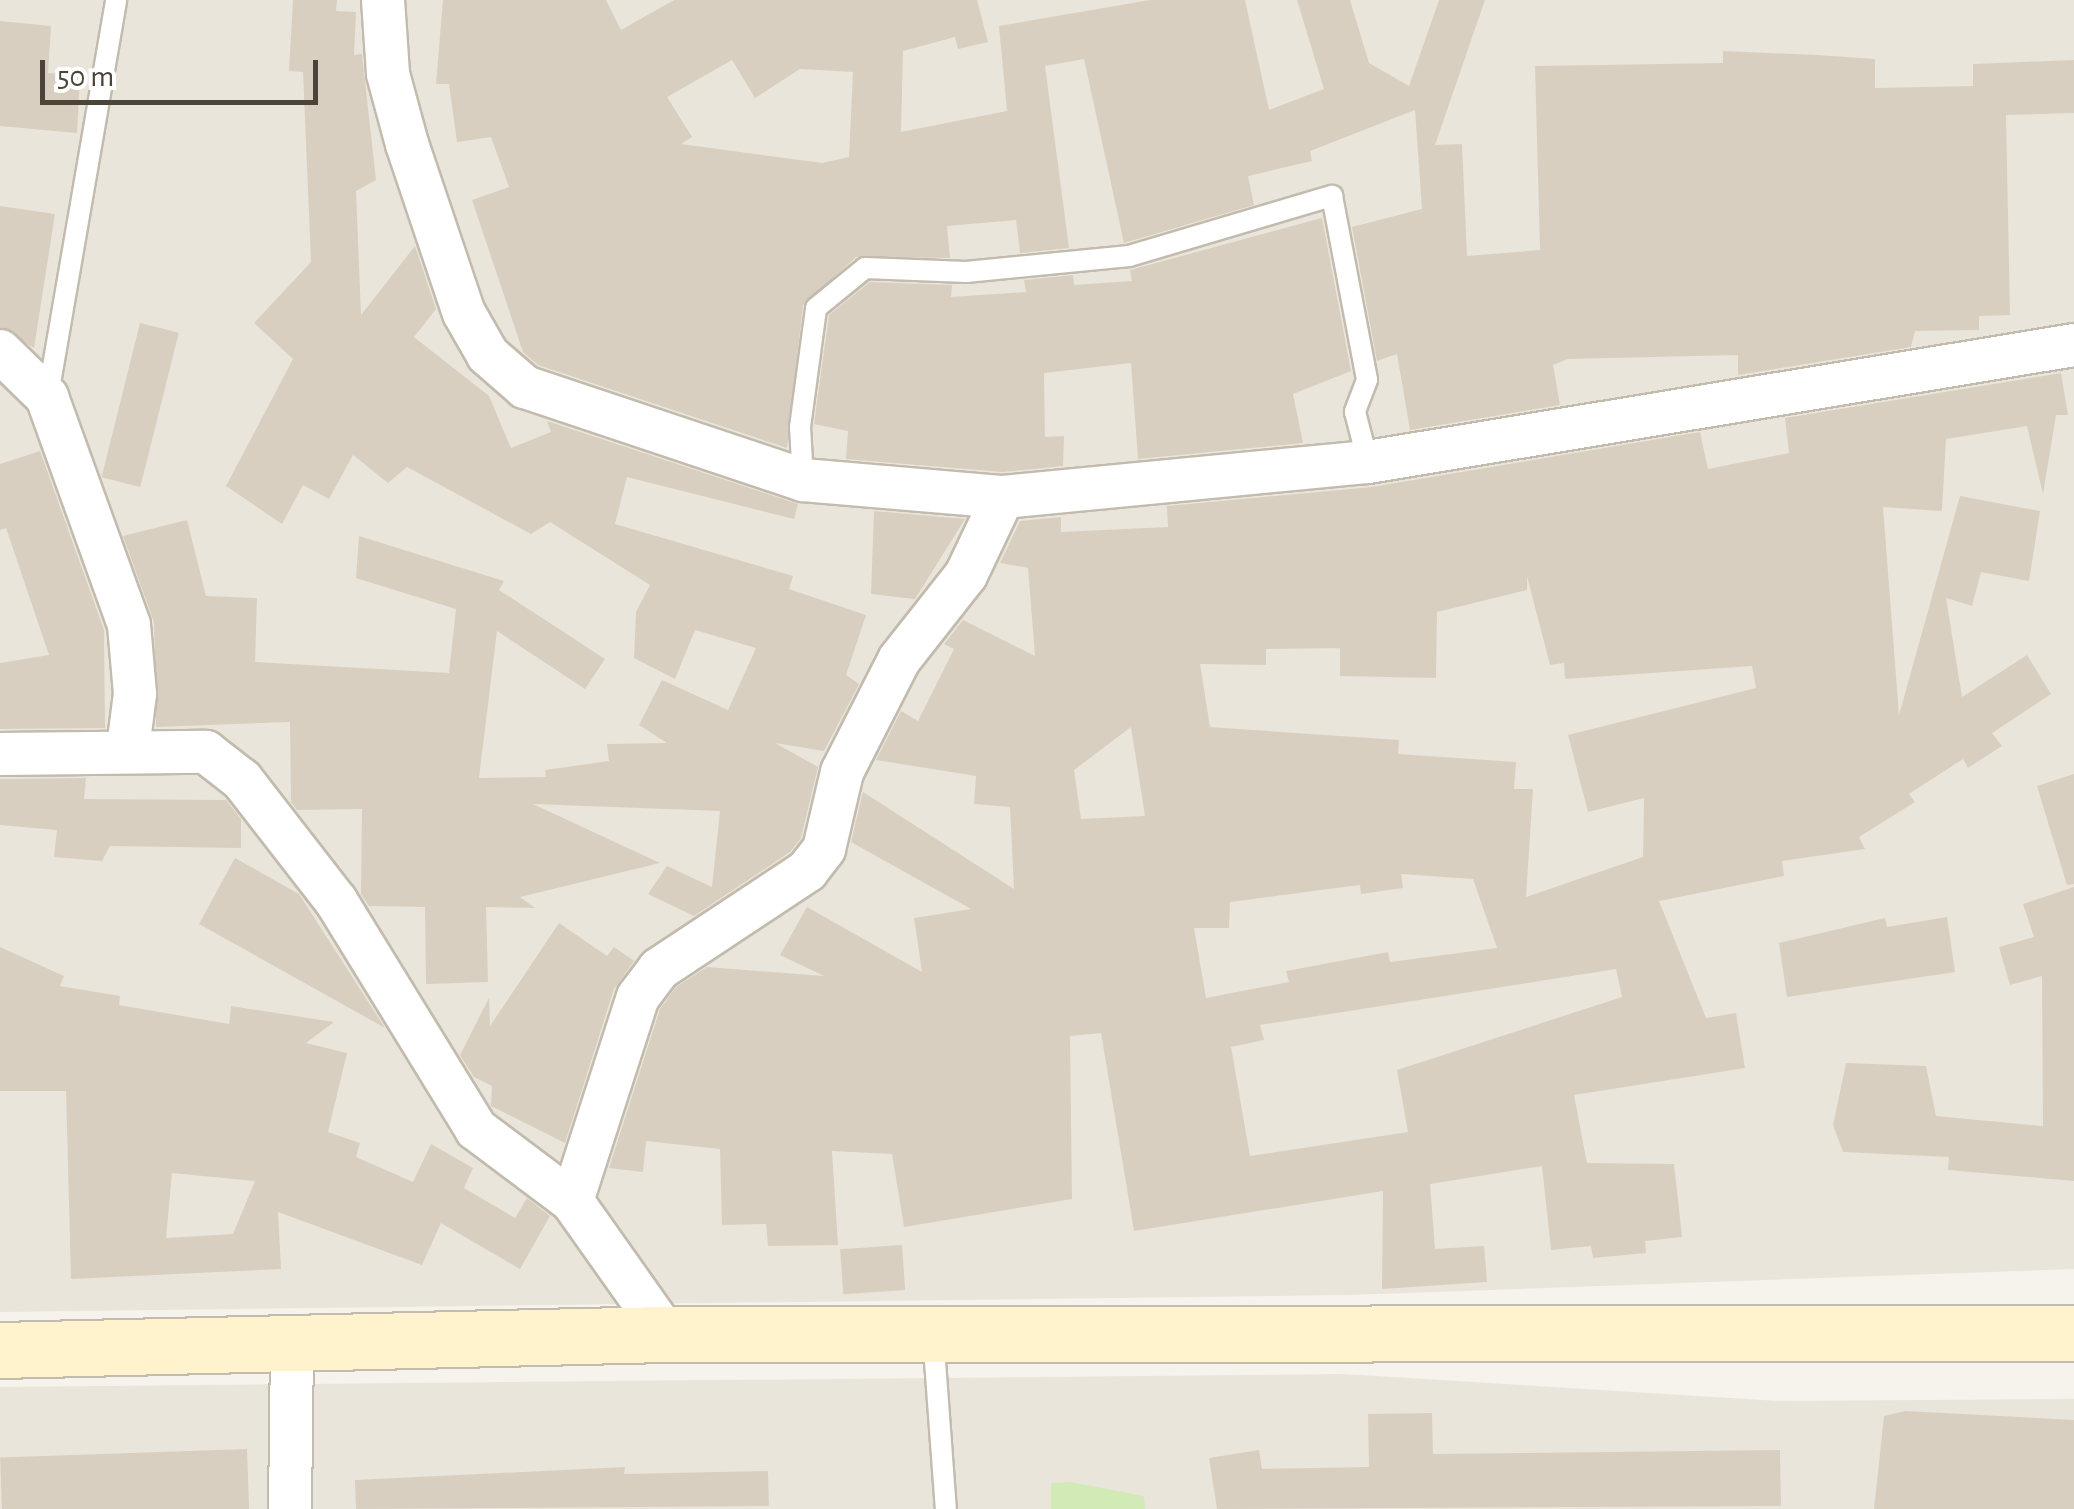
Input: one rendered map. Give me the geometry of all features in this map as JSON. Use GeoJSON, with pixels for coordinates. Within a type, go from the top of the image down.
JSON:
{"type":"FeatureCollection","features":[{"type":"Feature","properties":{"kind":"street"},"geometry":{"type":"LineString","coordinates":[[383,0],[388,74],[407,144],[464,313],[488,355],[524,387],[803,480],[1003,496],[1368,462],[2074,345]]}},
{"type":"Feature","properties":{"kind":"street"},"geometry":{"type":"LineString","coordinates":[[0,351],[48,398],[129,626],[135,694],[128,748]]}},
{"type":"Feature","properties":{"kind":"street"},"geometry":{"type":"LineString","coordinates":[[572,1201],[638,997],[659,969],[807,871],[824,849],[842,772],[899,660],[966,575],[1003,496]]}},
{"type":"Feature","properties":{"kind":"street"},"geometry":{"type":"LineString","coordinates":[[0,754],[128,748],[206,752],[242,780],[336,901],[476,1130],[572,1201],[666,1334]]}},
{"type":"Feature","properties":{"kind":"street"},"geometry":{"type":"LineString","coordinates":[[0,1350],[666,1334],[2074,1333]]}},
{"type":"Feature","properties":{"kind":"street"},"geometry":{"type":"LineString","coordinates":[[290,1509],[292,1343]]}},
{"type":"Feature","properties":{"kind":"lane"},"geometry":{"type":"LineString","coordinates":[[48,398],[116,0]]}},
{"type":"Feature","properties":{"kind":"lane"},"geometry":{"type":"LineString","coordinates":[[803,480],[800,427],[816,308],[865,268],[966,272],[1128,256],[1332,196],[1368,380],[1354,412],[1368,462]]}},
{"type":"Feature","properties":{"kind":"lane"},"geometry":{"type":"LineString","coordinates":[[933,1332],[946,1509]]}},
{"type":"Feature","properties":{"kind":"shaded area"},"geometry":{"type":"Polygon","coordinates":[[[0,0],[2074,0],[2074,1269],[1348,1295],[0,1312],[0,0]]]}},
{"type":"Feature","properties":{"kind":"shaded area"},"geometry":{"type":"Polygon","coordinates":[[[1344,1374],[1779,1401],[2074,1399],[2074,1509],[0,1509],[0,1387],[1344,1374]]]}},
{"type":"Feature","properties":{"kind":"green space"},"geometry":{"type":"Polygon","coordinates":[[[1071,1482],[1144,1496],[1145,1509],[1051,1509],[1051,1483],[1071,1482]]]}},
{"type":"Feature","properties":{"kind":"building"},"geometry":{"type":"Polygon","coordinates":[[[293,0],[337,0],[336,11],[356,12],[354,55],[362,54],[376,180],[356,191],[361,315],[415,246],[436,309],[414,337],[489,396],[511,448],[551,432],[547,421],[798,504],[794,519],[627,477],[615,524],[793,576],[789,589],[866,615],[846,675],[859,684],[824,751],[775,743],[818,767],[801,838],[790,852],[694,916],[648,894],[667,866],[712,887],[720,811],[533,804],[660,863],[520,897],[535,908],[486,907],[488,982],[426,984],[425,907],[369,906],[361,894],[362,809],[297,810],[291,802],[290,722],[156,727],[154,622],[123,536],[187,520],[206,596],[257,598],[255,662],[449,673],[456,609],[356,578],[359,536],[504,581],[499,590],[605,659],[585,689],[497,631],[479,778],[546,777],[545,770],[609,761],[607,744],[667,743],[639,725],[662,680],[728,710],[756,648],[695,630],[675,679],[634,658],[636,612],[650,585],[550,522],[531,534],[407,467],[388,483],[353,455],[329,499],[303,485],[282,524],[226,486],[293,359],[254,323],[311,262],[303,72],[289,71],[293,0]]]}},
{"type":"Feature","properties":{"kind":"building"},"geometry":{"type":"Polygon","coordinates":[[[443,0],[606,0],[621,30],[674,0],[977,0],[988,42],[958,49],[955,37],[903,51],[901,132],[1007,111],[999,26],[1150,0],[1245,0],[1269,110],[1324,89],[1297,0],[1350,0],[1369,63],[1409,86],[1439,0],[1485,0],[1435,145],[1462,144],[1467,256],[1540,250],[1535,66],[1723,63],[1723,51],[1817,55],[1875,59],[1875,88],[1973,86],[1973,64],[2074,60],[2074,113],[2006,115],[2010,315],[1979,316],[1979,330],[1915,331],[1911,347],[1738,375],[1738,355],[1568,359],[1553,365],[1560,405],[1410,430],[1397,354],[1377,361],[1352,227],[1422,209],[1415,110],[1310,151],[1312,161],[1248,176],[1254,205],[1124,243],[1084,59],[1045,66],[1069,248],[1020,253],[1016,220],[947,226],[950,258],[856,257],[803,305],[787,448],[538,365],[523,352],[472,200],[509,187],[491,137],[457,142],[449,84],[436,84],[443,0]],[[732,60],[667,97],[692,137],[681,144],[822,163],[849,157],[853,72],[800,69],[755,98],[732,60]]]}},
{"type":"Feature","properties":{"kind":"building"},"geometry":{"type":"Polygon","coordinates":[[[0,21],[51,26],[48,73],[80,74],[77,133],[0,126],[0,21]]]}},
{"type":"Feature","properties":{"kind":"building"},"geometry":{"type":"Polygon","coordinates":[[[0,206],[55,214],[34,348],[0,327],[0,206]]]}},
{"type":"Feature","properties":{"kind":"building"},"geometry":{"type":"Polygon","coordinates":[[[1322,218],[1351,371],[1293,394],[1303,443],[1138,459],[1131,363],[1044,373],[1045,437],[1064,436],[1063,466],[1003,472],[846,459],[848,431],[814,424],[829,315],[870,282],[952,285],[951,297],[1026,292],[1024,280],[1073,275],[1074,285],[1132,281],[1130,270],[1322,218]]]}},
{"type":"Feature","properties":{"kind":"building"},"geometry":{"type":"Polygon","coordinates":[[[140,323],[179,333],[140,487],[102,477],[140,323]]]}},
{"type":"Feature","properties":{"kind":"building"},"geometry":{"type":"Polygon","coordinates":[[[2061,373],[2068,415],[2056,415],[2043,494],[2027,426],[1946,439],[1942,511],[1883,507],[1899,715],[1960,496],[2040,511],[2029,581],[1981,572],[1972,606],[1946,598],[1962,697],[2027,655],[2051,694],[1992,733],[2002,746],[1968,768],[1963,759],[1909,794],[1915,802],[1859,837],[1865,849],[1782,861],[1784,876],[1659,901],[1706,1018],[1736,1013],[1745,1068],[1574,1095],[1587,1163],[1674,1164],[1682,1237],[1645,1241],[1646,1253],[1593,1258],[1591,1246],[1551,1250],[1542,1166],[1430,1184],[1435,1249],[1484,1246],[1487,1282],[1382,1289],[1383,1191],[1134,1231],[1101,1033],[1070,1036],[1072,1199],[904,1227],[892,1154],[832,1151],[838,1245],[768,1246],[766,1224],[722,1225],[720,1149],[646,1141],[643,1172],[609,1168],[660,1009],[676,987],[707,967],[824,976],[780,955],[807,907],[922,972],[914,918],[971,909],[851,842],[863,792],[1014,889],[1010,807],[974,804],[976,776],[876,760],[901,711],[918,721],[954,649],[944,644],[963,620],[1035,656],[1028,568],[1000,563],[1020,521],[1061,517],[1061,532],[1168,527],[1167,506],[1372,487],[1700,432],[1708,469],[1789,453],[1785,418],[2061,373]],[[1527,576],[1527,590],[1437,612],[1436,678],[1340,676],[1340,648],[1266,649],[1266,665],[1200,664],[1210,727],[1399,740],[1398,754],[1516,762],[1514,789],[1533,789],[1526,897],[1643,857],[1644,798],[1588,812],[1568,735],[1756,688],[1752,666],[1565,679],[1564,663],[1550,665],[1527,576]],[[1131,727],[1074,770],[1081,819],[1145,816],[1131,727]],[[1401,874],[1403,888],[1361,894],[1360,885],[1230,902],[1229,928],[1194,928],[1206,998],[1289,982],[1286,971],[1388,952],[1390,962],[1497,948],[1473,879],[1401,874]],[[1616,969],[1260,1025],[1264,1040],[1231,1047],[1250,1156],[1408,1132],[1397,1070],[1622,997],[1616,969]]]}},
{"type":"Feature","properties":{"kind":"building"},"geometry":{"type":"Polygon","coordinates":[[[40,451],[104,630],[105,728],[0,729],[0,663],[49,655],[6,528],[0,530],[0,464],[40,451]]]}},
{"type":"Feature","properties":{"kind":"building"},"geometry":{"type":"Polygon","coordinates":[[[874,511],[965,519],[915,599],[871,594],[874,511]]]}},
{"type":"Feature","properties":{"kind":"building"},"geometry":{"type":"Polygon","coordinates":[[[2074,774],[2074,884],[2067,885],[2037,786],[2074,774]]]}},
{"type":"Feature","properties":{"kind":"building"},"geometry":{"type":"Polygon","coordinates":[[[86,778],[84,799],[226,800],[241,819],[241,848],[110,846],[102,861],[54,857],[57,830],[0,825],[0,779],[86,778]]]}},
{"type":"Feature","properties":{"kind":"building"},"geometry":{"type":"Polygon","coordinates":[[[235,858],[299,894],[385,1028],[199,924],[235,858]]]}},
{"type":"Feature","properties":{"kind":"building"},"geometry":{"type":"Polygon","coordinates":[[[2074,887],[2074,1181],[1948,1170],[1949,1157],[1843,1152],[1833,1125],[1846,1063],[1926,1066],[1936,1116],[2043,1126],[2042,976],[2010,985],[1999,947],[2034,937],[2023,904],[2074,887]]]}},
{"type":"Feature","properties":{"kind":"building"},"geometry":{"type":"Polygon","coordinates":[[[1947,917],[1955,972],[1787,997],[1779,943],[1885,918],[1887,927],[1947,917]]]}},
{"type":"Feature","properties":{"kind":"building"},"geometry":{"type":"Polygon","coordinates":[[[559,923],[607,956],[614,947],[634,961],[614,989],[565,1143],[491,1106],[492,1086],[474,1077],[460,1055],[489,998],[490,1026],[559,923]]]}},
{"type":"Feature","properties":{"kind":"building"},"geometry":{"type":"Polygon","coordinates":[[[0,947],[64,976],[60,986],[120,996],[119,1005],[229,1024],[231,1006],[334,1022],[306,1043],[347,1053],[328,1132],[360,1143],[356,1157],[413,1182],[431,1144],[473,1168],[464,1188],[515,1218],[527,1198],[550,1216],[520,1269],[441,1223],[422,1265],[278,1212],[281,1269],[71,1279],[66,1091],[0,1091],[0,947]],[[172,1173],[166,1238],[233,1234],[255,1181],[172,1173]]]}},
{"type":"Feature","properties":{"kind":"building"},"geometry":{"type":"Polygon","coordinates":[[[902,1245],[905,1290],[843,1294],[840,1249],[902,1245]]]}},
{"type":"Feature","properties":{"kind":"building"},"geometry":{"type":"Polygon","coordinates":[[[1905,1411],[2074,1420],[2074,1509],[1874,1509],[1884,1416],[1905,1411]]]}},
{"type":"Feature","properties":{"kind":"building"},"geometry":{"type":"Polygon","coordinates":[[[1432,1413],[1433,1454],[1780,1450],[1781,1506],[1217,1509],[1209,1458],[1259,1450],[1262,1469],[1369,1467],[1368,1414],[1432,1413]]]}},
{"type":"Feature","properties":{"kind":"building"},"geometry":{"type":"Polygon","coordinates":[[[247,1449],[249,1509],[2,1509],[0,1458],[247,1449]]]}},
{"type":"Feature","properties":{"kind":"building"},"geometry":{"type":"Polygon","coordinates":[[[625,1467],[624,1474],[768,1471],[769,1506],[356,1509],[355,1480],[625,1467]]]}}]}
